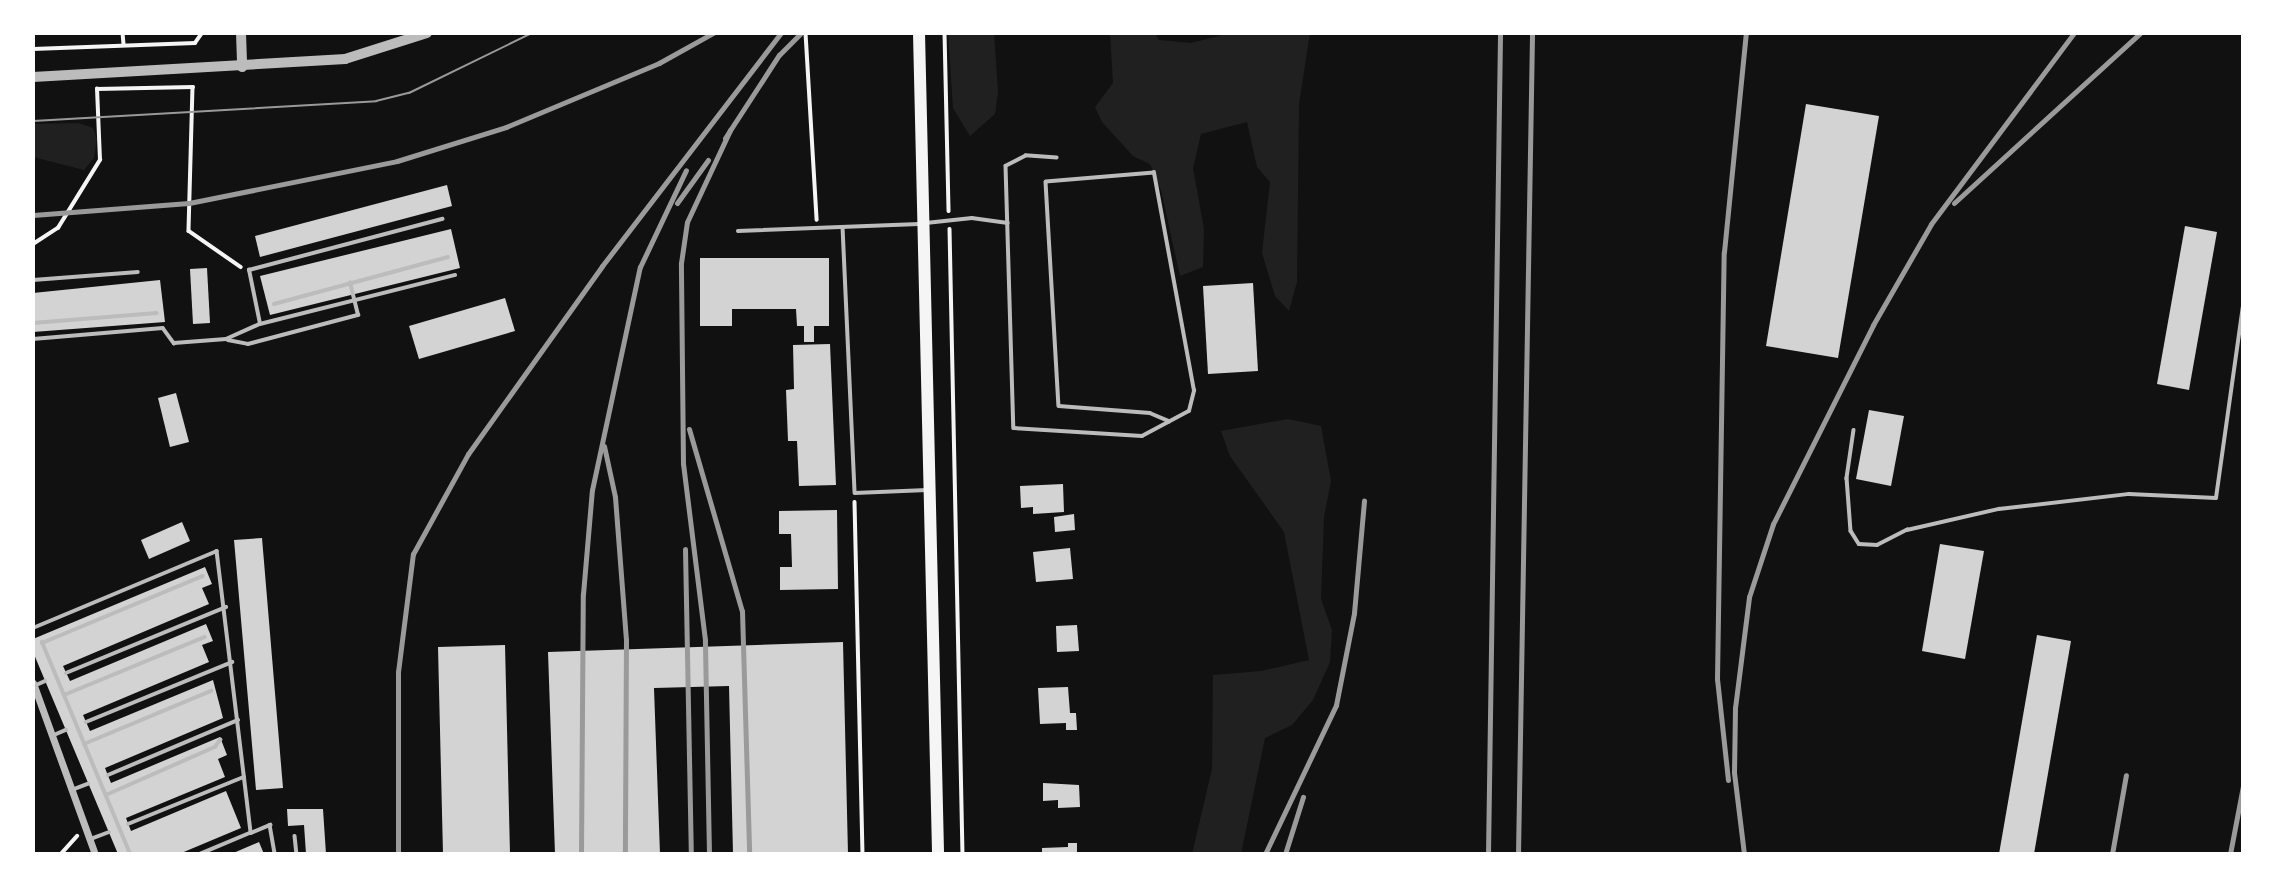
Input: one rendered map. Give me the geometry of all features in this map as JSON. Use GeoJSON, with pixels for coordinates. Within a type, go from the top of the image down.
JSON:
{"type":"FeatureCollection","features":[{"type":"Feature","properties":{"kind":"main road"},"geometry":{"type":"LineString","coordinates":[[919,33],[932,490],[938,854]]}},
{"type":"Feature","properties":{"kind":"street"},"geometry":{"type":"LineString","coordinates":[[241,33],[242,67]]}},
{"type":"Feature","properties":{"kind":"street"},"geometry":{"type":"LineString","coordinates":[[33,77],[345,59],[427,33]]}},
{"type":"Feature","properties":{"kind":"street"},"geometry":{"type":"LineString","coordinates":[[34,684],[95,854]]}},
{"type":"Feature","properties":{"kind":"lane"},"geometry":{"type":"LineString","coordinates":[[1057,158],[1026,156],[1006,166],[1014,428],[1142,436],[1189,411],[1194,391],[1154,173],[1046,182],[1059,406],[1150,413],[1169,421]]}},
{"type":"Feature","properties":{"kind":"lane"},"geometry":{"type":"LineString","coordinates":[[260,324],[249,270],[442,219]]}},
{"type":"Feature","properties":{"kind":"lane"},"geometry":{"type":"LineString","coordinates":[[738,231],[950,220],[1008,223]]}},
{"type":"Feature","properties":{"kind":"lane"},"geometry":{"type":"LineString","coordinates":[[843,227],[855,493],[932,490]]}},
{"type":"Feature","properties":{"kind":"lane"},"geometry":{"type":"LineString","coordinates":[[274,304],[449,257]]}},
{"type":"Feature","properties":{"kind":"lane"},"geometry":{"type":"LineString","coordinates":[[33,280],[138,272]]}},
{"type":"Feature","properties":{"kind":"lane"},"geometry":{"type":"LineString","coordinates":[[33,339],[163,328],[174,343],[226,339],[260,324],[456,275]]}},
{"type":"Feature","properties":{"kind":"lane"},"geometry":{"type":"LineString","coordinates":[[226,339],[248,345],[358,315],[350,283]]}},
{"type":"Feature","properties":{"kind":"lane"},"geometry":{"type":"LineString","coordinates":[[1854,429],[1847,478],[1851,531],[1859,544],[1877,545],[1907,530],[1999,509],[2129,494],[2216,498],[2243,307]]}},
{"type":"Feature","properties":{"kind":"lane"},"geometry":{"type":"LineString","coordinates":[[33,323],[157,313]]}},
{"type":"Feature","properties":{"kind":"lane"},"geometry":{"type":"LineString","coordinates":[[33,628],[217,551],[226,607],[251,833]]}},
{"type":"Feature","properties":{"kind":"lane"},"geometry":{"type":"LineString","coordinates":[[130,854],[42,643],[203,576]]}},
{"type":"Feature","properties":{"kind":"lane"},"geometry":{"type":"LineString","coordinates":[[66,673],[226,607]]}},
{"type":"Feature","properties":{"kind":"lane"},"geometry":{"type":"LineString","coordinates":[[64,695],[205,637]]}},
{"type":"Feature","properties":{"kind":"lane"},"geometry":{"type":"LineString","coordinates":[[86,722],[232,662]]}},
{"type":"Feature","properties":{"kind":"lane"},"geometry":{"type":"LineString","coordinates":[[34,684],[45,681]]}},
{"type":"Feature","properties":{"kind":"lane"},"geometry":{"type":"LineString","coordinates":[[84,744],[211,691]]}},
{"type":"Feature","properties":{"kind":"lane"},"geometry":{"type":"LineString","coordinates":[[108,775],[238,720]]}},
{"type":"Feature","properties":{"kind":"lane"},"geometry":{"type":"LineString","coordinates":[[54,735],[66,730]]}},
{"type":"Feature","properties":{"kind":"lane"},"geometry":{"type":"LineString","coordinates":[[106,795],[215,747],[220,740]]}},
{"type":"Feature","properties":{"kind":"lane"},"geometry":{"type":"LineString","coordinates":[[128,824],[244,777]]}},
{"type":"Feature","properties":{"kind":"lane"},"geometry":{"type":"LineString","coordinates":[[72,790],[88,783]]}},
{"type":"Feature","properties":{"kind":"lane"},"geometry":{"type":"LineString","coordinates":[[201,854],[270,825],[275,854]]}},
{"type":"Feature","properties":{"kind":"lane"},"geometry":{"type":"LineString","coordinates":[[90,840],[109,832]]}},
{"type":"Feature","properties":{"kind":"lane"},"geometry":{"type":"LineString","coordinates":[[295,836],[297,854]]}},
{"type":"Feature","properties":{"kind":"path"},"geometry":{"type":"LineString","coordinates":[[124,33],[124,45]]}},
{"type":"Feature","properties":{"kind":"path"},"geometry":{"type":"LineString","coordinates":[[33,49],[195,43],[202,33]]}},
{"type":"Feature","properties":{"kind":"path"},"geometry":{"type":"LineString","coordinates":[[806,33],[817,228]]}},
{"type":"Feature","properties":{"kind":"path"},"geometry":{"type":"LineString","coordinates":[[945,33],[963,854]]}},
{"type":"Feature","properties":{"kind":"path"},"geometry":{"type":"LineString","coordinates":[[33,244],[58,228],[100,160],[97,89],[193,87],[190,231],[230,264],[249,270]]}},
{"type":"Feature","properties":{"kind":"path"},"geometry":{"type":"LineString","coordinates":[[855,493],[863,854]]}},
{"type":"Feature","properties":{"kind":"path"},"geometry":{"type":"LineString","coordinates":[[61,854],[85,827]]}},
{"type":"Feature","properties":{"kind":"shaded area"},"geometry":{"type":"Polygon","coordinates":[[[948,33],[994,33],[998,92],[995,114],[970,136],[953,108],[948,33]]]}},
{"type":"Feature","properties":{"kind":"shaded area"},"geometry":{"type":"Polygon","coordinates":[[[1110,33],[1155,33],[1159,40],[1191,43],[1227,34],[1310,33],[1299,104],[1297,282],[1289,311],[1275,296],[1262,253],[1270,182],[1257,167],[1247,122],[1201,134],[1193,168],[1204,229],[1203,267],[1180,276],[1161,190],[1150,164],[1133,156],[1102,122],[1095,107],[1113,83],[1110,33]]]}},
{"type":"Feature","properties":{"kind":"shaded area"},"geometry":{"type":"Polygon","coordinates":[[[79,123],[93,128],[97,139],[94,158],[84,170],[33,157],[33,124],[79,123]]]}},
{"type":"Feature","properties":{"kind":"shaded area"},"geometry":{"type":"Polygon","coordinates":[[[1288,419],[1321,426],[1331,481],[1324,517],[1321,599],[1332,630],[1330,662],[1313,700],[1292,725],[1265,738],[1241,854],[1192,854],[1212,769],[1213,675],[1261,671],[1309,660],[1284,532],[1230,456],[1221,431],[1288,419]]]}},
{"type":"Feature","properties":{"kind":"building"},"geometry":{"type":"Polygon","coordinates":[[[1806,104],[1879,116],[1838,358],[1766,346],[1806,104]]]}},
{"type":"Feature","properties":{"kind":"building"},"geometry":{"type":"Polygon","coordinates":[[[447,185],[452,206],[260,257],[255,236],[447,185]]]}},
{"type":"Feature","properties":{"kind":"building"},"geometry":{"type":"Polygon","coordinates":[[[2185,226],[2217,232],[2189,390],[2157,384],[2185,226]]]}},
{"type":"Feature","properties":{"kind":"building"},"geometry":{"type":"Polygon","coordinates":[[[451,229],[460,268],[270,315],[260,276],[451,229]]]}},
{"type":"Feature","properties":{"kind":"building"},"geometry":{"type":"Polygon","coordinates":[[[700,258],[829,258],[829,326],[814,326],[814,342],[804,342],[804,326],[797,326],[796,309],[732,309],[732,326],[700,326],[700,258]]]}},
{"type":"Feature","properties":{"kind":"building"},"geometry":{"type":"Polygon","coordinates":[[[207,268],[210,323],[193,324],[190,269],[207,268]]]}},
{"type":"Feature","properties":{"kind":"building"},"geometry":{"type":"Polygon","coordinates":[[[160,280],[165,322],[33,332],[33,293],[160,280]]]}},
{"type":"Feature","properties":{"kind":"building"},"geometry":{"type":"Polygon","coordinates":[[[1253,283],[1258,371],[1208,374],[1203,286],[1253,283]]]}},
{"type":"Feature","properties":{"kind":"building"},"geometry":{"type":"Polygon","coordinates":[[[505,298],[515,331],[419,359],[409,326],[505,298]]]}},
{"type":"Feature","properties":{"kind":"building"},"geometry":{"type":"Polygon","coordinates":[[[830,344],[836,485],[799,486],[797,441],[788,441],[786,390],[794,389],[793,345],[830,344]]]}},
{"type":"Feature","properties":{"kind":"building"},"geometry":{"type":"Polygon","coordinates":[[[176,393],[189,442],[170,447],[158,398],[176,393]]]}},
{"type":"Feature","properties":{"kind":"building"},"geometry":{"type":"Polygon","coordinates":[[[1869,410],[1904,416],[1891,486],[1856,479],[1869,410]]]}},
{"type":"Feature","properties":{"kind":"building"},"geometry":{"type":"Polygon","coordinates":[[[1063,484],[1064,512],[1033,514],[1033,507],[1021,508],[1020,486],[1063,484]]]}},
{"type":"Feature","properties":{"kind":"building"},"geometry":{"type":"Polygon","coordinates":[[[837,510],[838,589],[780,590],[780,567],[792,567],[791,534],[779,534],[779,511],[837,510]]]}},
{"type":"Feature","properties":{"kind":"building"},"geometry":{"type":"Polygon","coordinates":[[[1074,514],[1075,530],[1055,532],[1054,517],[1074,514]]]}},
{"type":"Feature","properties":{"kind":"building"},"geometry":{"type":"Polygon","coordinates":[[[182,522],[190,541],[149,559],[141,540],[182,522]]]}},
{"type":"Feature","properties":{"kind":"building"},"geometry":{"type":"Polygon","coordinates":[[[262,538],[283,788],[256,790],[234,540],[262,538]]]}},
{"type":"Feature","properties":{"kind":"building"},"geometry":{"type":"Polygon","coordinates":[[[1940,544],[1984,551],[1965,659],[1922,651],[1940,544]]]}},
{"type":"Feature","properties":{"kind":"building"},"geometry":{"type":"Polygon","coordinates":[[[1070,548],[1073,579],[1036,582],[1033,552],[1070,548]]]}},
{"type":"Feature","properties":{"kind":"building"},"geometry":{"type":"Polygon","coordinates":[[[205,567],[212,584],[202,588],[209,604],[63,666],[70,681],[206,624],[213,641],[202,645],[209,662],[83,715],[90,731],[213,680],[223,718],[105,768],[111,783],[220,737],[227,755],[218,759],[225,777],[126,818],[131,831],[226,791],[241,828],[179,854],[118,854],[33,652],[33,639],[205,567]]]}},
{"type":"Feature","properties":{"kind":"building"},"geometry":{"type":"Polygon","coordinates":[[[1077,625],[1079,651],[1057,652],[1056,626],[1077,625]]]}},
{"type":"Feature","properties":{"kind":"building"},"geometry":{"type":"Polygon","coordinates":[[[2037,635],[2071,641],[2034,854],[1999,854],[2037,635]]]}},
{"type":"Feature","properties":{"kind":"building"},"geometry":{"type":"Polygon","coordinates":[[[843,642],[848,854],[733,854],[729,686],[654,688],[660,854],[555,854],[548,652],[843,642]]]}},
{"type":"Feature","properties":{"kind":"building"},"geometry":{"type":"Polygon","coordinates":[[[505,645],[510,854],[443,854],[438,647],[505,645]]]}},
{"type":"Feature","properties":{"kind":"building"},"geometry":{"type":"Polygon","coordinates":[[[1068,687],[1070,713],[1076,713],[1077,730],[1066,730],[1066,723],[1040,724],[1038,688],[1068,687]]]}},
{"type":"Feature","properties":{"kind":"building"},"geometry":{"type":"Polygon","coordinates":[[[1043,783],[1079,785],[1080,807],[1058,808],[1058,800],[1043,801],[1043,783]]]}},
{"type":"Feature","properties":{"kind":"building"},"geometry":{"type":"Polygon","coordinates":[[[287,809],[323,809],[326,854],[306,854],[304,825],[288,826],[287,809]]]}},
{"type":"Feature","properties":{"kind":"building"},"geometry":{"type":"Polygon","coordinates":[[[259,842],[264,854],[231,854],[259,842]]]}},
{"type":"Feature","properties":{"kind":"building"},"geometry":{"type":"Polygon","coordinates":[[[1068,843],[1077,843],[1077,854],[1042,854],[1042,848],[1068,847],[1068,843]]]}},
{"type":"Feature","properties":{"kind":"tram line"},"geometry":{"type":"LineString","coordinates":[[33,121],[376,101],[409,93],[532,33]]}},
{"type":"Feature","properties":{"kind":"railway"},"geometry":{"type":"LineString","coordinates":[[33,215],[189,203],[397,161],[506,127],[659,63],[713,33]]}},
{"type":"Feature","properties":{"kind":"railway"},"geometry":{"type":"LineString","coordinates":[[398,854],[398,672],[413,554],[468,454],[602,266],[781,33]]}},
{"type":"Feature","properties":{"kind":"railway"},"geometry":{"type":"LineString","coordinates":[[725,138],[779,55],[801,33]]}},
{"type":"Feature","properties":{"kind":"railway"},"geometry":{"type":"LineString","coordinates":[[1488,854],[1500,33]]}},
{"type":"Feature","properties":{"kind":"railway"},"geometry":{"type":"LineString","coordinates":[[1518,854],[1532,33]]}},
{"type":"Feature","properties":{"kind":"railway"},"geometry":{"type":"LineString","coordinates":[[1728,780],[1717,679],[1724,252],[1746,33]]}},
{"type":"Feature","properties":{"kind":"railway"},"geometry":{"type":"LineString","coordinates":[[1744,854],[1734,772],[1735,708],[1749,597],[1773,524],[1873,325],[1931,224],[2074,33]]}},
{"type":"Feature","properties":{"kind":"railway"},"geometry":{"type":"LineString","coordinates":[[1954,203],[2140,33]]}},
{"type":"Feature","properties":{"kind":"railway"},"geometry":{"type":"LineString","coordinates":[[709,854],[705,640],[683,464],[681,263],[687,222],[730,130]]}},
{"type":"Feature","properties":{"kind":"railway"},"geometry":{"type":"LineString","coordinates":[[677,203],[708,160]]}},
{"type":"Feature","properties":{"kind":"railway"},"geometry":{"type":"LineString","coordinates":[[581,854],[583,594],[592,490],[640,267],[686,170]]}},
{"type":"Feature","properties":{"kind":"railway"},"geometry":{"type":"LineString","coordinates":[[689,429],[742,611],[749,854]]}},
{"type":"Feature","properties":{"kind":"railway"},"geometry":{"type":"LineString","coordinates":[[604,446],[615,497],[626,639],[625,854]]}},
{"type":"Feature","properties":{"kind":"railway"},"geometry":{"type":"LineString","coordinates":[[1265,854],[1336,705],[1354,613],[1364,500]]}},
{"type":"Feature","properties":{"kind":"railway"},"geometry":{"type":"LineString","coordinates":[[685,549],[691,854]]}},
{"type":"Feature","properties":{"kind":"railway"},"geometry":{"type":"LineString","coordinates":[[2112,854],[2126,775]]}},
{"type":"Feature","properties":{"kind":"railway"},"geometry":{"type":"LineString","coordinates":[[2230,854],[2243,786]]}},
{"type":"Feature","properties":{"kind":"railway"},"geometry":{"type":"LineString","coordinates":[[1285,854],[1303,797]]}}]}
